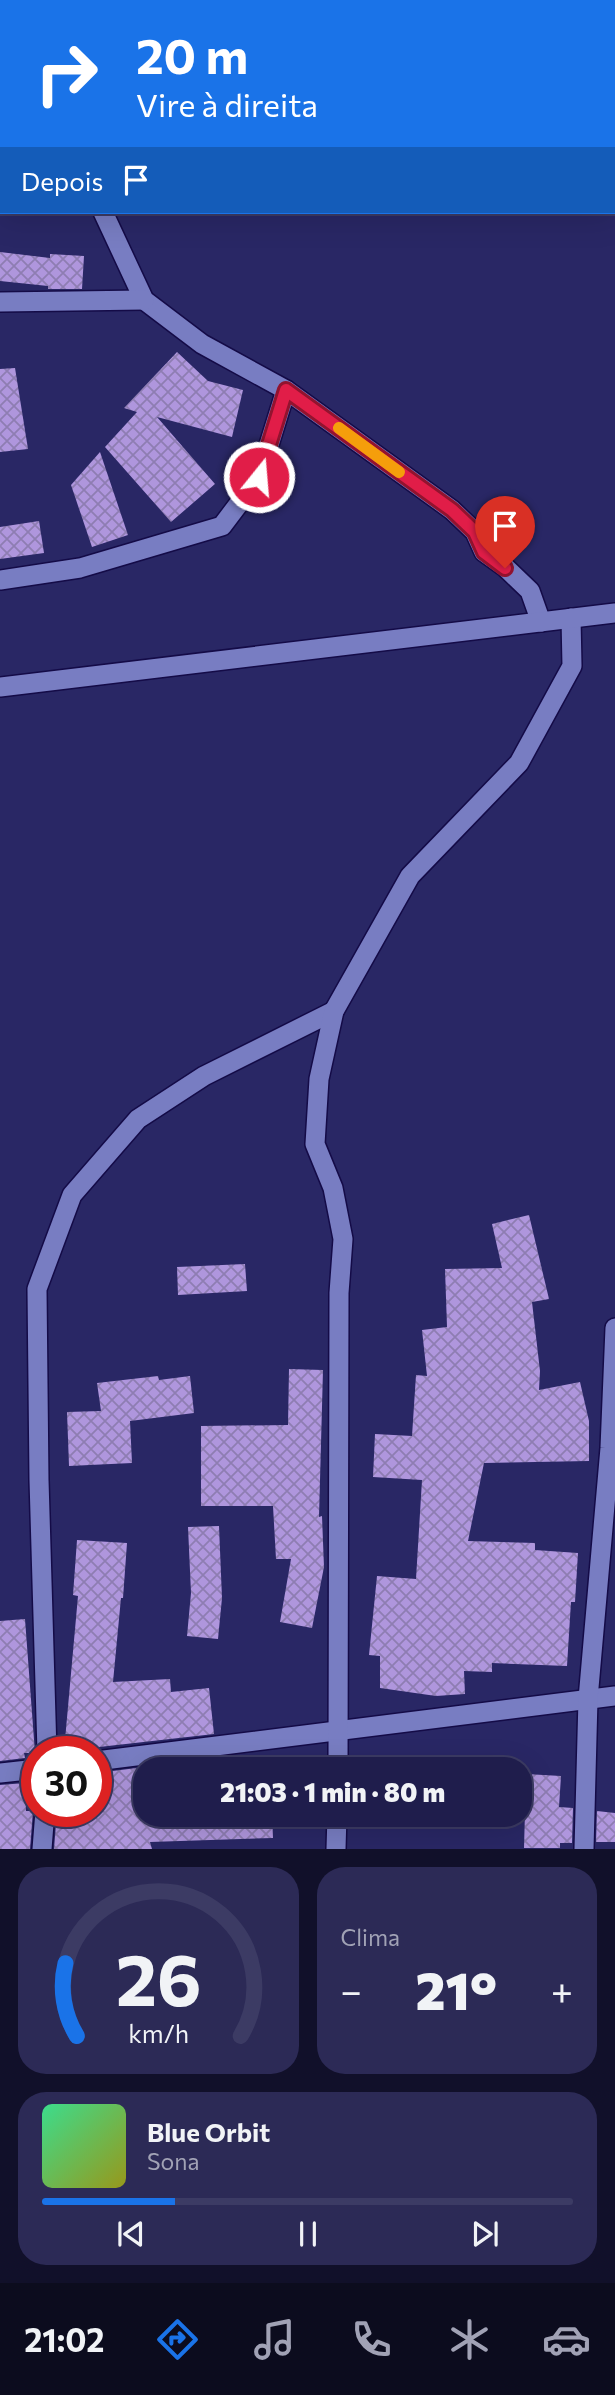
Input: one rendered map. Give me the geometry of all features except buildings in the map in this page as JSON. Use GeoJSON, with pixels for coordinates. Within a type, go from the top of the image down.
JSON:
{"type":"FeatureCollection","features":[{"type":"Feature","properties":{"kind":"street"},"geometry":{"type":"LineString","coordinates":[[104,214],[144,300],[202,344],[286,390],[452,510],[475,532],[484,552],[530,591],[541,622]]}},
{"type":"Feature","properties":{"kind":"street"},"geometry":{"type":"LineString","coordinates":[[0,302],[144,300]]}},
{"type":"Feature","properties":{"kind":"street"},"geometry":{"type":"LineString","coordinates":[[0,580],[80,568],[222,526],[259,477],[286,390]]}},
{"type":"Feature","properties":{"kind":"street"},"geometry":{"type":"LineString","coordinates":[[0,687],[615,614]]}},
{"type":"Feature","properties":{"kind":"street"},"geometry":{"type":"LineString","coordinates":[[338,1757],[339,1293],[343,1239],[333,1188],[315,1144],[319,1079],[334,1012],[410,876],[519,763],[572,666],[571,618]]}},
{"type":"Feature","properties":{"kind":"street"},"geometry":{"type":"LineString","coordinates":[[47,1736],[37,1289],[72,1195],[138,1119],[205,1076],[334,1012]]}},
{"type":"Feature","properties":{"kind":"street"},"geometry":{"type":"LineString","coordinates":[[583,1849],[589,1699],[610,1448],[615,1328]]}},
{"type":"Feature","properties":{"kind":"street"},"geometry":{"type":"LineString","coordinates":[[112,1760],[615,1696]]}},
{"type":"Feature","properties":{"kind":"street"},"geometry":{"type":"LineString","coordinates":[[0,1773],[21,1771]]}},
{"type":"Feature","properties":{"kind":"street"},"geometry":{"type":"LineString","coordinates":[[42,1849],[43,1827]]}},
{"type":"Feature","properties":{"kind":"street"},"geometry":{"type":"LineString","coordinates":[[336,1849],[337,1827]]}},
{"type":"Feature","properties":{"kind":"slow traffic"},"geometry":{"type":"LineString","coordinates":[[339,428],[399,472]]}},
{"type":"Feature","properties":{"kind":"route"},"geometry":{"type":"LineString","coordinates":[[259,477],[286,390],[452,510],[475,532],[484,552],[505,568]]}}]}
